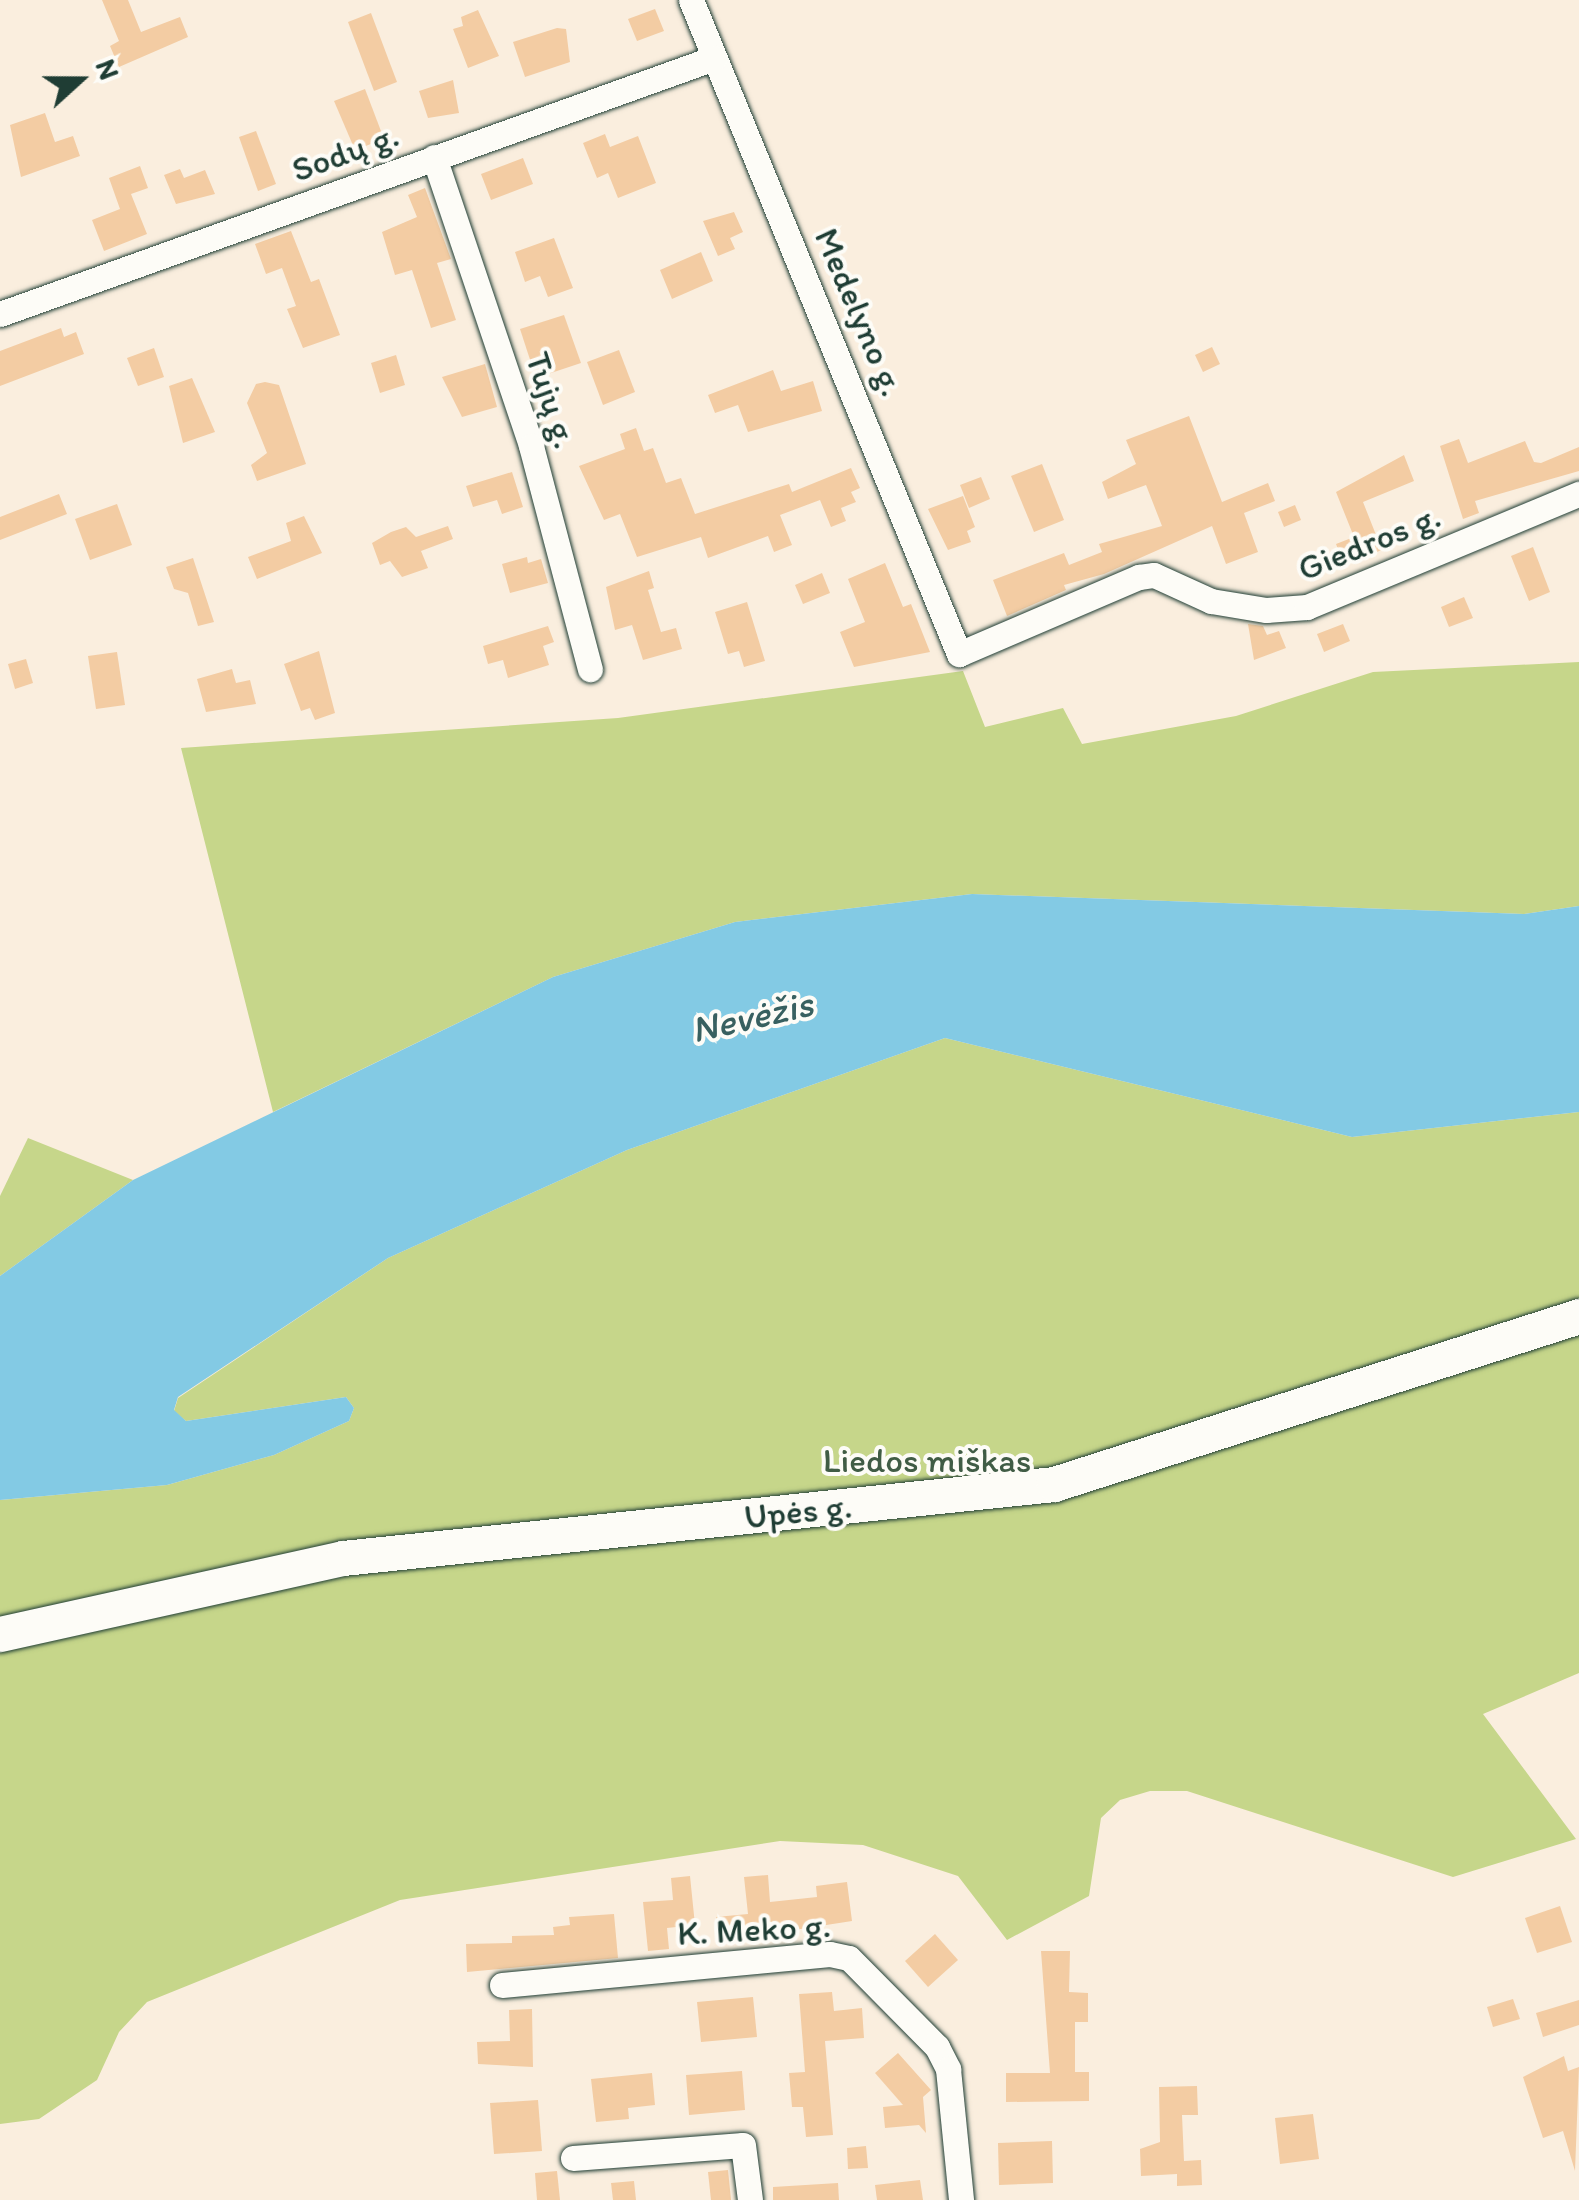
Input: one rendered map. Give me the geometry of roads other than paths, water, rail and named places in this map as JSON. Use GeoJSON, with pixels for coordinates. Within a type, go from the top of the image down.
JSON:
{"type":"FeatureCollection","features":[{"type":"Feature","properties":{"kind":"main road","name":"Upės g."},"geometry":{"type":"LineString","coordinates":[[0,1634],[342,1558],[1054,1484],[1579,1316]]}},
{"type":"Feature","properties":{"kind":"street","name":"Medelyno g."},"geometry":{"type":"LineString","coordinates":[[691,0],[959,654]]}},
{"type":"Feature","properties":{"kind":"street","name":"Sodų g."},"geometry":{"type":"LineString","coordinates":[[0,314],[714,58]]}},
{"type":"Feature","properties":{"kind":"street","name":"Tujų g."},"geometry":{"type":"LineString","coordinates":[[434,157],[531,446],[590,669]]}},
{"type":"Feature","properties":{"kind":"street","name":"Giedros g."},"geometry":{"type":"LineString","coordinates":[[959,654],[1138,576],[1154,575],[1212,602],[1266,610],[1307,607],[1579,494]]}},
{"type":"Feature","properties":{"kind":"street","name":"K. Meko g."},"geometry":{"type":"LineString","coordinates":[[502,1985],[830,1954],[849,1958],[937,2047],[948,2069],[956,2102],[961,2200]]}},
{"type":"Feature","properties":{"kind":"street"},"geometry":{"type":"LineString","coordinates":[[573,2158],[743,2145],[750,2200]]}},
{"type":"Feature","properties":{"kind":"water","name":"Nevėžis"},"geometry":{"type":"Polygon","coordinates":[[[972,894],[1524,914],[1579,906],[1579,1112],[1352,1137],[945,1038],[627,1150],[388,1258],[178,1397],[174,1410],[186,1421],[346,1397],[354,1408],[349,1421],[274,1455],[167,1485],[0,1500],[0,1276],[133,1180],[553,977],[735,922],[972,894]]]}},
{"type":"Feature","properties":{"kind":"park label","name":"Liedos miškas"},"geometry":{"type":"Point","coordinates":[927,1460]}}]}
